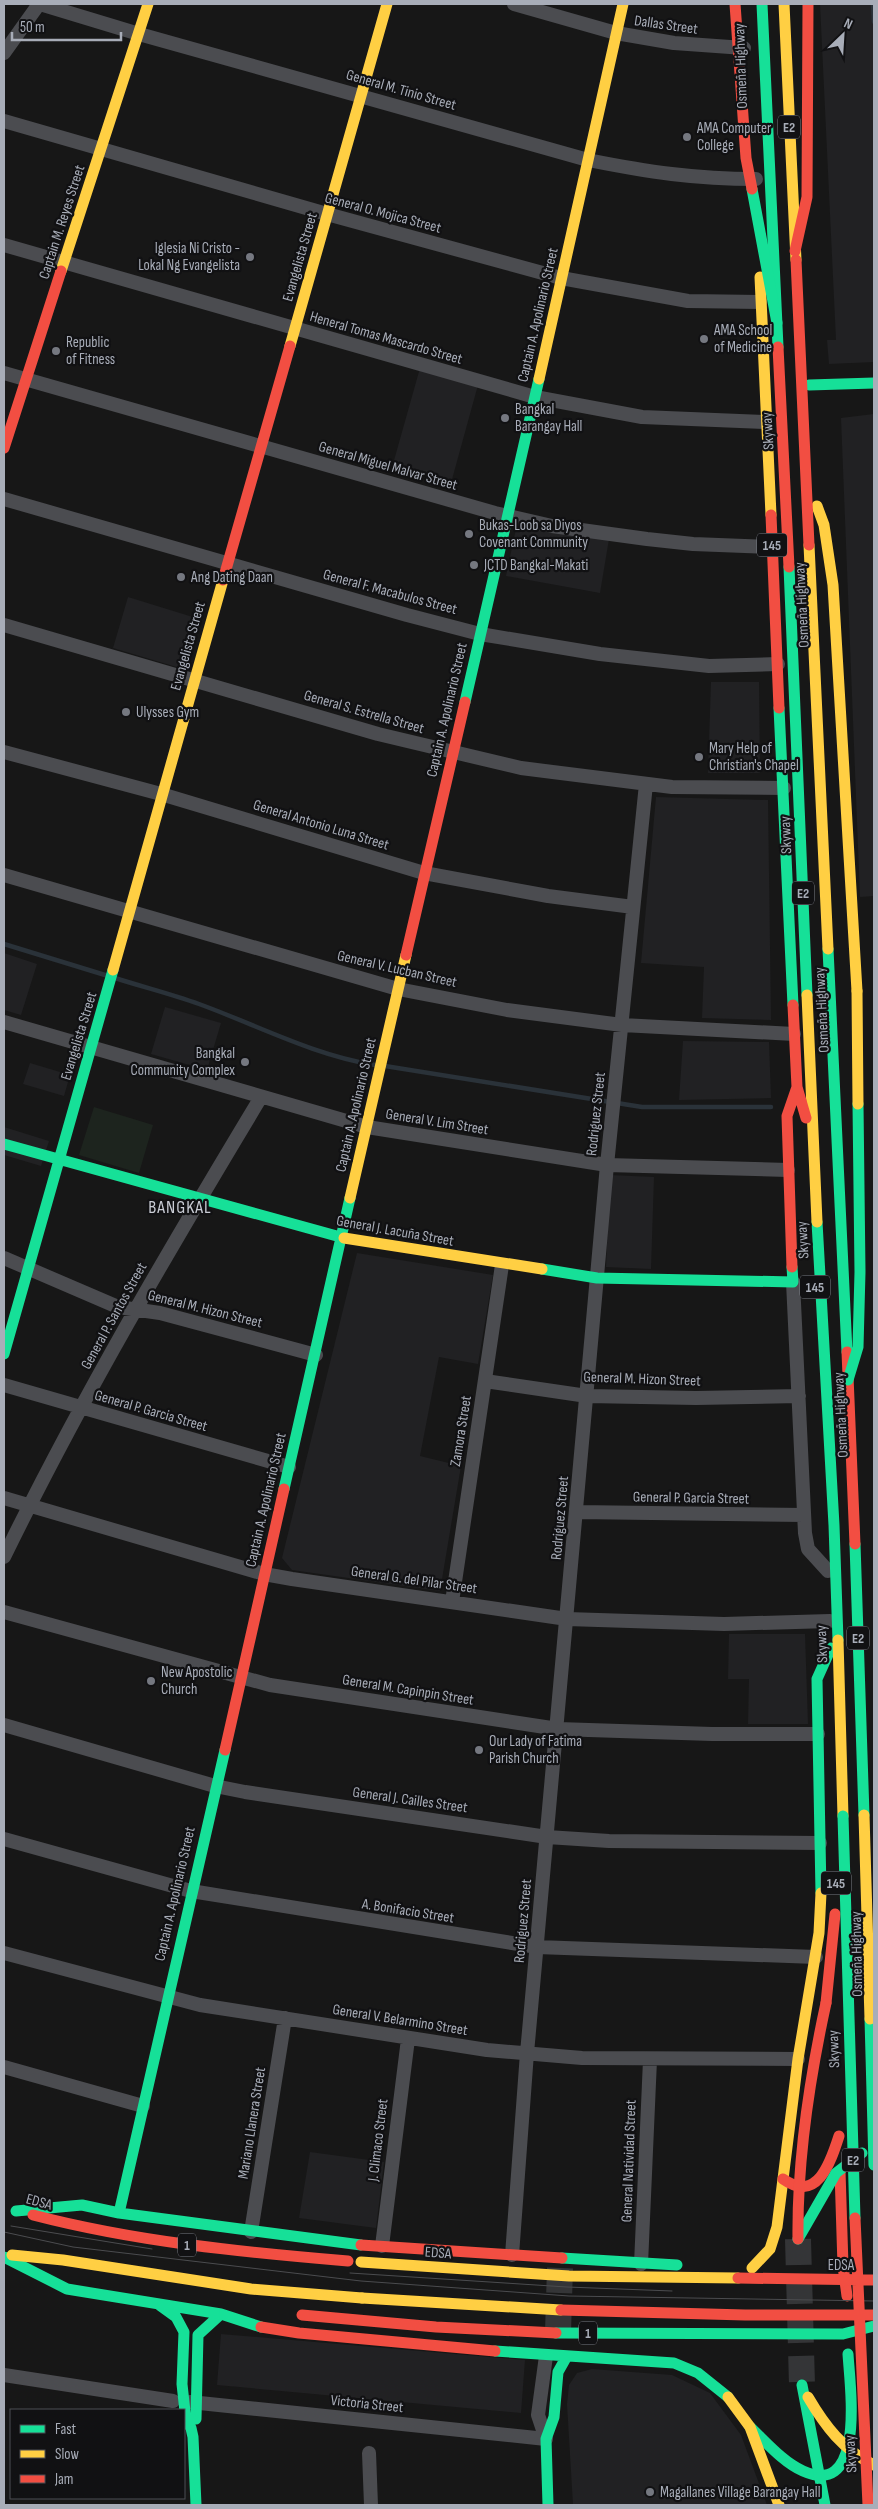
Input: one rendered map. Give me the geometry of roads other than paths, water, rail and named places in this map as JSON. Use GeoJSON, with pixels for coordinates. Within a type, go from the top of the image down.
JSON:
{"type":"FeatureCollection","features":[{"type":"Feature","properties":{"kind":"main road","name":"Captain M. Reyes Street"},"geometry":{"type":"LineString","coordinates":[[4,448],[148,4]]}},
{"type":"Feature","properties":{"kind":"main road","name":"Evangelista Street"},"geometry":{"type":"LineString","coordinates":[[4,1354],[109,990],[161,794],[387,4]]}},
{"type":"Feature","properties":{"kind":"main road","name":"Captain A. Apolinario Street"},"geometry":{"type":"LineString","coordinates":[[119,2213],[215,1786],[316,1355],[340,1238],[508,516],[623,4]]}},
{"type":"Feature","properties":{"kind":"main road"},"geometry":{"type":"LineString","coordinates":[[736,4],[746,158],[777,323]]}},
{"type":"Feature","properties":{"kind":"main road","name":"Osmeña Highway"},"geometry":{"type":"LineString","coordinates":[[755,4],[760,302],[797,1087],[807,1122],[828,1571],[836,1839],[832,1958],[826,2003],[810,2078],[803,2126],[796,2195],[798,2239],[836,2173],[859,2155],[874,2148]]}},
{"type":"Feature","properties":{"kind":"main road","name":"Skyway"},"geometry":{"type":"LineString","coordinates":[[762,4],[799,789],[813,1146],[834,1525],[852,2133],[868,2505]]}},
{"type":"Feature","properties":{"kind":"main road","name":"E2"},"geometry":{"type":"LineString","coordinates":[[784,4],[848,1380],[874,2166]]}},
{"type":"Feature","properties":{"kind":"main road","name":"Osmeña Highway"},"geometry":{"type":"LineString","coordinates":[[791,4],[860,1460],[869,1735],[874,2015]]}},
{"type":"Feature","properties":{"kind":"main road"},"geometry":{"type":"LineString","coordinates":[[795,251],[807,197],[808,4]]}},
{"type":"Feature","properties":{"kind":"main road"},"geometry":{"type":"LineString","coordinates":[[809,385],[874,383]]}},
{"type":"Feature","properties":{"kind":"main road"},"geometry":{"type":"LineString","coordinates":[[814,498],[824,525],[833,585],[857,991],[860,1134],[858,1347],[848,1380]]}},
{"type":"Feature","properties":{"kind":"main road","name":"Osmeña Highway"},"geometry":{"type":"LineString","coordinates":[[793,1282],[788,1170],[788,1116],[797,1087]]}},
{"type":"Feature","properties":{"kind":"main road","name":"General J. Lacuña Street"},"geometry":{"type":"LineString","coordinates":[[4,1144],[340,1238],[502,1265],[597,1278],[793,1282]]}},
{"type":"Feature","properties":{"kind":"main road","name":"Osmeña Highway"},"geometry":{"type":"LineString","coordinates":[[752,2268],[763,2260],[775,2240],[798,2059],[816,1957],[821,1895],[817,1679],[831,1648]]}},
{"type":"Feature","properties":{"kind":"main road"},"geometry":{"type":"LineString","coordinates":[[869,1735],[874,1787]]}},
{"type":"Feature","properties":{"kind":"main road"},"geometry":{"type":"LineString","coordinates":[[782,2178],[789,2185],[797,2188],[810,2186],[822,2177],[828,2166],[839,2136],[854,2050],[873,1976]]}},
{"type":"Feature","properties":{"kind":"main road"},"geometry":{"type":"LineString","coordinates":[[750,2427],[803,2471],[816,2476],[828,2476],[838,2471],[846,2461],[851,2426],[839,2136]]}},
{"type":"Feature","properties":{"kind":"main road","name":"1"},"geometry":{"type":"LineString","coordinates":[[16,2211],[82,2205],[119,2213],[252,2232],[382,2246],[512,2255],[555,2263],[752,2268]]}},
{"type":"Feature","properties":{"kind":"main road","name":"EDSA"},"geometry":{"type":"LineString","coordinates":[[4,2207],[76,2227],[163,2242],[361,2262],[569,2276],[874,2280]]}},
{"type":"Feature","properties":{"kind":"main road","name":"1"},"geometry":{"type":"LineString","coordinates":[[4,2256],[66,2260],[251,2289],[466,2306],[766,2315],[874,2315]]}},
{"type":"Feature","properties":{"kind":"main road","name":"1"},"geometry":{"type":"LineString","coordinates":[[4,2256],[67,2289],[221,2314],[260,2326],[299,2333],[664,2361],[686,2367],[724,2392],[750,2427]]}},
{"type":"Feature","properties":{"kind":"main road"},"geometry":{"type":"LineString","coordinates":[[752,2268],[827,2271],[842,2283],[847,2297]]}},
{"type":"Feature","properties":{"kind":"main road"},"geometry":{"type":"LineString","coordinates":[[158,2304],[176,2318],[184,2332],[182,2384],[186,2421],[191,2428],[196,2505]]}},
{"type":"Feature","properties":{"kind":"main road","name":"1"},"geometry":{"type":"LineString","coordinates":[[221,2314],[247,2310]]}},
{"type":"Feature","properties":{"kind":"main road"},"geometry":{"type":"LineString","coordinates":[[185,2402],[198,2335],[221,2314]]}},
{"type":"Feature","properties":{"kind":"main road","name":"1"},"geometry":{"type":"LineString","coordinates":[[297,2314],[367,2322],[587,2333],[843,2334],[874,2326]]}},
{"type":"Feature","properties":{"kind":"main road"},"geometry":{"type":"LineString","coordinates":[[548,2505],[546,2439],[554,2417],[558,2372],[555,2353]]}},
{"type":"Feature","properties":{"kind":"main road"},"geometry":{"type":"LineString","coordinates":[[825,2505],[802,2385],[818,2414],[843,2446],[856,2457],[874,2465]]}},
{"type":"Feature","properties":{"kind":"main road"},"geometry":{"type":"LineString","coordinates":[[851,2426],[872,2505]]}},
{"type":"Feature","properties":{"kind":"main road"},"geometry":{"type":"LineString","coordinates":[[750,2427],[779,2505]]}},
{"type":"Feature","properties":{"kind":"street","name":"General M. Tinio Street"},"geometry":{"type":"LineString","coordinates":[[40,4],[138,34],[588,160],[658,174],[690,177],[759,178]]}},
{"type":"Feature","properties":{"kind":"street"},"geometry":{"type":"LineString","coordinates":[[4,53],[40,4]]}},
{"type":"Feature","properties":{"kind":"street","name":"Dallas Street"},"geometry":{"type":"LineString","coordinates":[[514,4],[616,34],[698,46],[757,49]]}},
{"type":"Feature","properties":{"kind":"street","name":"General O. Mojica Street"},"geometry":{"type":"LineString","coordinates":[[4,121],[327,214],[561,278],[688,302],[760,302]]}},
{"type":"Feature","properties":{"kind":"street","name":"Heneral Tomas Mascardo Street"},"geometry":{"type":"LineString","coordinates":[[4,245],[535,397],[642,417],[766,422]]}},
{"type":"Feature","properties":{"kind":"street","name":"General Miguel Malvar Street"},"geometry":{"type":"LineString","coordinates":[[4,373],[508,516],[552,526],[693,544],[772,547]]}},
{"type":"Feature","properties":{"kind":"street","name":"General F. Macabulos Street"},"geometry":{"type":"LineString","coordinates":[[4,499],[480,634],[600,654],[709,666],[778,664]]}},
{"type":"Feature","properties":{"kind":"street","name":"General S. Estrella Street"},"geometry":{"type":"LineString","coordinates":[[4,625],[378,734],[521,768],[646,784],[703,788],[784,788]]}},
{"type":"Feature","properties":{"kind":"street","name":"General Antonio Luna Street"},"geometry":{"type":"LineString","coordinates":[[4,752],[161,794],[424,873],[548,896],[633,907]]}},
{"type":"Feature","properties":{"kind":"street","name":"Rodriguez Street"},"geometry":{"type":"LineString","coordinates":[[512,2255],[527,2053],[558,1729],[607,1165],[614,1114],[646,784]]}},
{"type":"Feature","properties":{"kind":"street","name":"General V. Lucban Street"},"geometry":{"type":"LineString","coordinates":[[4,875],[398,989],[507,1010],[622,1025],[794,1034]]}},
{"type":"Feature","properties":{"kind":"street","name":"General V. Lim Street"},"geometry":{"type":"LineString","coordinates":[[4,1022],[367,1127],[444,1141],[607,1165],[788,1170]]}},
{"type":"Feature","properties":{"kind":"street","name":"General P. Santos Street"},"geometry":{"type":"LineString","coordinates":[[4,1557],[80,1408],[199,1199],[261,1097]]}},
{"type":"Feature","properties":{"kind":"street","name":"General M. Hizon Street"},"geometry":{"type":"LineString","coordinates":[[4,1258],[118,1307],[136,1309],[316,1355]]}},
{"type":"Feature","properties":{"kind":"street","name":"Zamora Street"},"geometry":{"type":"LineString","coordinates":[[452,1602],[502,1265]]}},
{"type":"Feature","properties":{"kind":"street","name":"Osmeña Highway"},"geometry":{"type":"LineString","coordinates":[[793,1282],[804,1515],[808,1549],[828,1571]]}},
{"type":"Feature","properties":{"kind":"street","name":"General M. Hizon Street"},"geometry":{"type":"LineString","coordinates":[[485,1381],[587,1396],[696,1398],[799,1396]]}},
{"type":"Feature","properties":{"kind":"street","name":"General P. Garcia Street"},"geometry":{"type":"LineString","coordinates":[[4,1384],[80,1408],[289,1467]]}},
{"type":"Feature","properties":{"kind":"street","name":"General G. del Pilar Street"},"geometry":{"type":"LineString","coordinates":[[4,1498],[264,1574],[452,1602],[567,1619],[724,1624],[830,1621]]}},
{"type":"Feature","properties":{"kind":"street","name":"General P. Garcia Street"},"geometry":{"type":"LineString","coordinates":[[577,1512],[804,1515]]}},
{"type":"Feature","properties":{"kind":"street","name":"General M. Capinpin Street"},"geometry":{"type":"LineString","coordinates":[[4,1612],[270,1686],[558,1729],[712,1734],[818,1734]]}},
{"type":"Feature","properties":{"kind":"street","name":"General J. Cailles Street"},"geometry":{"type":"LineString","coordinates":[[4,1725],[215,1786],[547,1837],[609,1841],[820,1843]]}},
{"type":"Feature","properties":{"kind":"street","name":"A. Bonifacio Street"},"geometry":{"type":"LineString","coordinates":[[4,1839],[191,1891],[537,1947],[816,1957]]}},
{"type":"Feature","properties":{"kind":"street","name":"General V. Belarmino Street"},"geometry":{"type":"LineString","coordinates":[[4,1953],[167,1998],[408,2039],[582,2058],[650,2060],[798,2059]]}},
{"type":"Feature","properties":{"kind":"street","name":"Mariano Llanera Street"},"geometry":{"type":"LineString","coordinates":[[252,2232],[285,2018]]}},
{"type":"Feature","properties":{"kind":"street","name":"J. Climaco Street"},"geometry":{"type":"LineString","coordinates":[[382,2246],[408,2039]]}},
{"type":"Feature","properties":{"kind":"street","name":"General Natividad Street"},"geometry":{"type":"LineString","coordinates":[[641,2264],[650,2060]]}},
{"type":"Feature","properties":{"kind":"street"},"geometry":{"type":"LineString","coordinates":[[4,2067],[143,2106]]}},
{"type":"Feature","properties":{"kind":"street"},"geometry":{"type":"LineString","coordinates":[[546,2439],[538,2415],[555,2353]]}},
{"type":"Feature","properties":{"kind":"street","name":"Victoria Street"},"geometry":{"type":"LineString","coordinates":[[4,2375],[185,2402],[546,2439]]}},
{"type":"Feature","properties":{"kind":"street"},"geometry":{"type":"LineString","coordinates":[[369,2453],[371,2505]]}},
{"type":"Feature","properties":{"kind":"waterway"},"geometry":{"type":"LineString","coordinates":[[873,4],[874,22]]}},
{"type":"Feature","properties":{"kind":"waterway"},"geometry":{"type":"LineString","coordinates":[[4,944],[105,975]]}},
{"type":"Feature","properties":{"kind":"waterway"},"geometry":{"type":"LineString","coordinates":[[115,978],[199,1004],[307,1047],[375,1065]]}},
{"type":"Feature","properties":{"kind":"waterway"},"geometry":{"type":"LineString","coordinates":[[385,1066],[642,1107],[771,1107]]}},
{"type":"Feature","properties":{"kind":"tunnel"},"geometry":{"type":"LineString","coordinates":[[798,2239],[802,2385]]}},
{"type":"Feature","properties":{"kind":"tunnel"},"geometry":{"type":"LineString","coordinates":[[558,2332],[560,2268]]}},
{"type":"Feature","properties":{"kind":"tram line"},"geometry":{"type":"LineString","coordinates":[[11,2226],[152,2249]]}},
{"type":"Feature","properties":{"kind":"tram line"},"geometry":{"type":"LineString","coordinates":[[4,2232],[73,2247],[361,2281],[569,2296],[874,2301]]}},
{"type":"Feature","properties":{"kind":"tram line"},"geometry":{"type":"LineString","coordinates":[[350,2273],[567,2287],[672,2291]]}},
{"type":"Feature","properties":{"kind":"place","name":"AMA Computer College"},"geometry":{"type":"Point","coordinates":[687,137]}},
{"type":"Feature","properties":{"kind":"place","name":"Iglesia Ni Cristo - Lokal Ng Evangelista"},"geometry":{"type":"Point","coordinates":[250,257]}},
{"type":"Feature","properties":{"kind":"place","name":"AMA School of Medicine"},"geometry":{"type":"Point","coordinates":[704,339]}},
{"type":"Feature","properties":{"kind":"place","name":"Republic of Fitness"},"geometry":{"type":"Point","coordinates":[56,351]}},
{"type":"Feature","properties":{"kind":"place","name":"Bangkal Barangay Hall"},"geometry":{"type":"Point","coordinates":[505,418]}},
{"type":"Feature","properties":{"kind":"place","name":"Bukas-Loob sa Diyos Covenant Community"},"geometry":{"type":"Point","coordinates":[469,534]}},
{"type":"Feature","properties":{"kind":"place","name":"JCTD Bangkal-Makati"},"geometry":{"type":"Point","coordinates":[474,565]}},
{"type":"Feature","properties":{"kind":"place","name":"Ang Dating Daan"},"geometry":{"type":"Point","coordinates":[181,577]}},
{"type":"Feature","properties":{"kind":"place","name":"Ulysses Gym"},"geometry":{"type":"Point","coordinates":[126,712]}},
{"type":"Feature","properties":{"kind":"place","name":"Mary Help of Christian's Chapel"},"geometry":{"type":"Point","coordinates":[699,757]}},
{"type":"Feature","properties":{"kind":"place","name":"Bangkal Community Complex"},"geometry":{"type":"Point","coordinates":[245,1062]}},
{"type":"Feature","properties":{"kind":"place","name":"New Apostolic Church"},"geometry":{"type":"Point","coordinates":[151,1681]}},
{"type":"Feature","properties":{"kind":"place","name":"Our Lady of Fatima Parish Church"},"geometry":{"type":"Point","coordinates":[479,1750]}},
{"type":"Feature","properties":{"kind":"place","name":"Magallanes Village Barangay Hall"},"geometry":{"type":"Point","coordinates":[650,2492]}},
{"type":"Feature","properties":{"kind":"district","name":"BANGKAL"},"geometry":{"type":"Point","coordinates":[180,1207]}}]}
